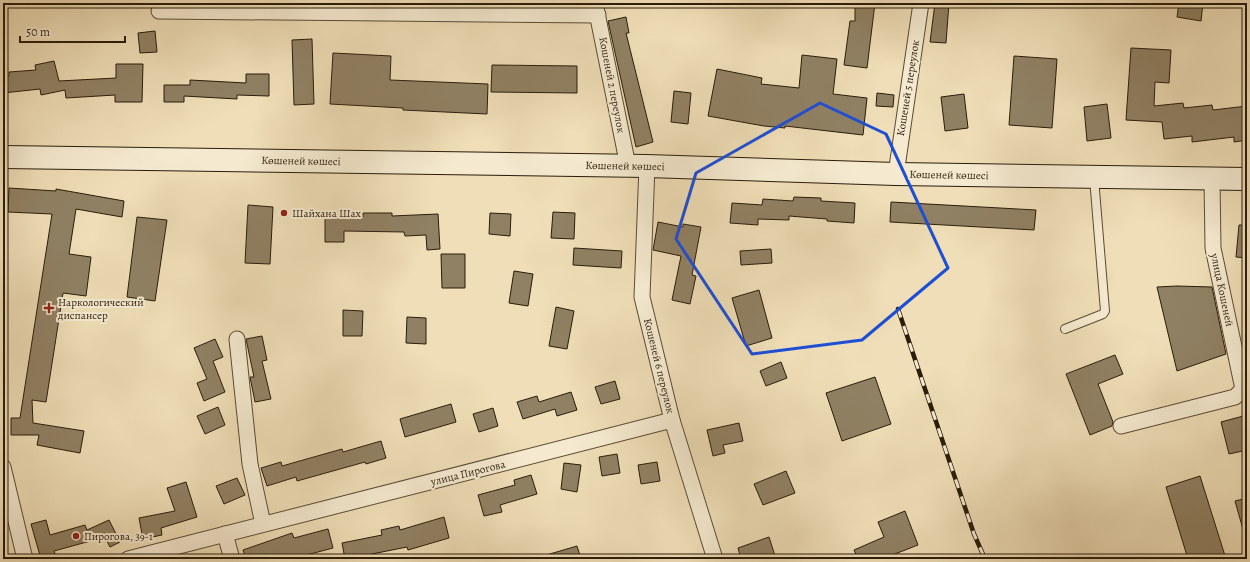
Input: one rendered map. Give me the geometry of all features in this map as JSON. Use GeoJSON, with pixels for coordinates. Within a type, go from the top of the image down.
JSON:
{"type":"FeatureCollection","features":[{"type":"Feature","properties":{"kind":"main road","name":"Көшеней көшесі"},"geometry":{"type":"LineString","coordinates":[[3,157],[638,166],[896,174],[1247,179]]}},
{"type":"Feature","properties":{"kind":"street","name":"Кошеней 5 переулок"},"geometry":{"type":"LineString","coordinates":[[896,174],[921,3]]}},
{"type":"Feature","properties":{"kind":"street"},"geometry":{"type":"LineString","coordinates":[[160,11],[597,9]]}},
{"type":"Feature","properties":{"kind":"street","name":"Кошеней 2 переулок"},"geometry":{"type":"LineString","coordinates":[[597,9],[638,166]]}},
{"type":"Feature","properties":{"kind":"street","name":"Кошеней 6 переулок"},"geometry":{"type":"LineString","coordinates":[[638,166],[642,297],[672,420],[715,559]]}},
{"type":"Feature","properties":{"kind":"street","name":"улица Кошеней"},"geometry":{"type":"LineString","coordinates":[[1121,426],[1236,398],[1243,389],[1213,248],[1212,179]]}},
{"type":"Feature","properties":{"kind":"street"},"geometry":{"type":"LineString","coordinates":[[237,339],[250,464],[263,524]]}},
{"type":"Feature","properties":{"kind":"street","name":"улица Пирогова"},"geometry":{"type":"LineString","coordinates":[[128,559],[672,420]]}},
{"type":"Feature","properties":{"kind":"street"},"geometry":{"type":"LineString","coordinates":[[3,467],[25,559]]}},
{"type":"Feature","properties":{"kind":"street"},"geometry":{"type":"LineString","coordinates":[[225,534],[232,559]]}},
{"type":"Feature","properties":{"kind":"lane"},"geometry":{"type":"LineString","coordinates":[[1065,329],[1103,314],[1105,311],[1093,177]]}},
{"type":"Feature","properties":{"kind":"highlighted area"},"geometry":{"type":"Polygon","coordinates":[[[820,103],[886,134],[948,268],[862,340],[752,354],[676,239],[696,173],[820,103]]]}},
{"type":"Feature","properties":{"kind":"building"},"geometry":{"type":"Polygon","coordinates":[[[855,3],[875,3],[867,68],[844,65],[850,21],[855,21],[855,3]]]}},
{"type":"Feature","properties":{"kind":"building"},"geometry":{"type":"Polygon","coordinates":[[[935,3],[949,3],[946,43],[930,42],[935,3]]]}},
{"type":"Feature","properties":{"kind":"building"},"geometry":{"type":"Polygon","coordinates":[[[1179,3],[1203,3],[1201,21],[1177,17],[1179,3]]]}},
{"type":"Feature","properties":{"kind":"building"},"geometry":{"type":"Polygon","coordinates":[[[626,17],[629,33],[626,33],[653,142],[636,147],[608,21],[626,17]]]}},
{"type":"Feature","properties":{"kind":"building"},"geometry":{"type":"Polygon","coordinates":[[[155,31],[157,52],[140,53],[138,33],[155,31]]]}},
{"type":"Feature","properties":{"kind":"building"},"geometry":{"type":"Polygon","coordinates":[[[312,39],[314,104],[294,105],[292,40],[312,39]]]}},
{"type":"Feature","properties":{"kind":"building"},"geometry":{"type":"Polygon","coordinates":[[[1131,48],[1171,50],[1169,83],[1155,82],[1154,106],[1183,103],[1184,108],[1212,105],[1213,110],[1247,106],[1247,140],[1234,142],[1234,137],[1192,142],[1192,136],[1164,139],[1162,122],[1126,120],[1131,48]]]}},
{"type":"Feature","properties":{"kind":"building"},"geometry":{"type":"Polygon","coordinates":[[[333,53],[391,56],[390,80],[488,84],[487,114],[403,110],[403,108],[330,104],[333,53]]]}},
{"type":"Feature","properties":{"kind":"building"},"geometry":{"type":"Polygon","coordinates":[[[802,55],[837,59],[833,94],[867,98],[863,135],[785,126],[785,128],[764,126],[708,116],[717,69],[762,78],[761,84],[799,88],[802,55]]]}},
{"type":"Feature","properties":{"kind":"building"},"geometry":{"type":"Polygon","coordinates":[[[1014,56],[1057,59],[1052,128],[1009,125],[1014,56]]]}},
{"type":"Feature","properties":{"kind":"building"},"geometry":{"type":"Polygon","coordinates":[[[54,61],[59,81],[116,78],[116,64],[143,64],[142,102],[115,102],[115,95],[66,98],[65,90],[41,95],[40,89],[3,93],[3,77],[9,76],[9,72],[36,70],[35,65],[54,61]]]}},
{"type":"Feature","properties":{"kind":"building"},"geometry":{"type":"Polygon","coordinates":[[[492,65],[577,66],[577,93],[491,92],[492,65]]]}},
{"type":"Feature","properties":{"kind":"building"},"geometry":{"type":"Polygon","coordinates":[[[246,74],[269,74],[269,96],[237,95],[237,99],[184,96],[184,102],[164,102],[164,85],[190,85],[190,80],[246,83],[246,74]]]}},
{"type":"Feature","properties":{"kind":"building"},"geometry":{"type":"Polygon","coordinates":[[[674,91],[691,93],[688,124],[671,122],[674,91]]]}},
{"type":"Feature","properties":{"kind":"building"},"geometry":{"type":"Polygon","coordinates":[[[877,93],[894,95],[893,107],[876,106],[877,93]]]}},
{"type":"Feature","properties":{"kind":"building"},"geometry":{"type":"Polygon","coordinates":[[[964,94],[968,128],[945,131],[941,97],[964,94]]]}},
{"type":"Feature","properties":{"kind":"building"},"geometry":{"type":"Polygon","coordinates":[[[1107,104],[1111,138],[1087,141],[1084,107],[1107,104]]]}},
{"type":"Feature","properties":{"kind":"building","name":"Наркологический диспансер"},"geometry":{"type":"Polygon","coordinates":[[[9,188],[56,191],[56,189],[124,201],[122,217],[76,209],[69,254],[91,257],[86,296],[63,293],[46,402],[32,400],[33,423],[84,431],[80,453],[37,445],[39,435],[11,435],[11,418],[20,418],[52,214],[8,212],[9,188]]]}},
{"type":"Feature","properties":{"kind":"building"},"geometry":{"type":"Polygon","coordinates":[[[794,197],[821,198],[821,201],[855,203],[854,223],[789,216],[789,220],[758,219],[758,225],[730,223],[732,203],[762,205],[763,199],[793,201],[794,197]]]}},
{"type":"Feature","properties":{"kind":"building"},"geometry":{"type":"Polygon","coordinates":[[[891,202],[1036,210],[1034,230],[890,222],[891,202]]]}},
{"type":"Feature","properties":{"kind":"building"},"geometry":{"type":"Polygon","coordinates":[[[248,205],[273,207],[270,264],[245,263],[248,205]]]}},
{"type":"Feature","properties":{"kind":"building"},"geometry":{"type":"Polygon","coordinates":[[[553,212],[575,213],[574,239],[551,238],[553,212]]]}},
{"type":"Feature","properties":{"kind":"building"},"geometry":{"type":"Polygon","coordinates":[[[363,213],[392,213],[392,216],[438,214],[440,249],[427,250],[426,235],[405,236],[404,232],[344,231],[344,242],[325,242],[325,216],[363,217],[363,213]]]}},
{"type":"Feature","properties":{"kind":"building"},"geometry":{"type":"Polygon","coordinates":[[[490,213],[511,214],[510,236],[489,234],[490,213]]]}},
{"type":"Feature","properties":{"kind":"building","name":"Наркологический диспансер"},"geometry":{"type":"Polygon","coordinates":[[[137,217],[167,220],[155,301],[127,297],[137,217]]]}},
{"type":"Feature","properties":{"kind":"building"},"geometry":{"type":"Polygon","coordinates":[[[658,222],[683,227],[683,224],[701,227],[692,275],[696,276],[690,304],[672,300],[681,256],[653,250],[658,222]]]}},
{"type":"Feature","properties":{"kind":"building"},"geometry":{"type":"Polygon","coordinates":[[[1239,225],[1247,225],[1247,258],[1236,257],[1239,225]]]}},
{"type":"Feature","properties":{"kind":"building"},"geometry":{"type":"Polygon","coordinates":[[[574,248],[622,251],[621,268],[573,265],[574,248]]]}},
{"type":"Feature","properties":{"kind":"building"},"geometry":{"type":"Polygon","coordinates":[[[771,249],[772,263],[741,265],[740,251],[771,249]]]}},
{"type":"Feature","properties":{"kind":"building"},"geometry":{"type":"Polygon","coordinates":[[[441,254],[465,254],[465,288],[442,288],[441,254]]]}},
{"type":"Feature","properties":{"kind":"building"},"geometry":{"type":"Polygon","coordinates":[[[514,271],[533,274],[528,306],[509,303],[514,271]]]}},
{"type":"Feature","properties":{"kind":"building"},"geometry":{"type":"Polygon","coordinates":[[[1157,287],[1212,287],[1226,354],[1177,371],[1157,287]]]}},
{"type":"Feature","properties":{"kind":"building"},"geometry":{"type":"Polygon","coordinates":[[[759,290],[772,338],[746,346],[732,298],[759,290]]]}},
{"type":"Feature","properties":{"kind":"building"},"geometry":{"type":"Polygon","coordinates":[[[556,307],[574,311],[567,349],[549,346],[556,307]]]}},
{"type":"Feature","properties":{"kind":"building"},"geometry":{"type":"Polygon","coordinates":[[[343,310],[363,311],[362,336],[343,336],[343,310]]]}},
{"type":"Feature","properties":{"kind":"building"},"geometry":{"type":"Polygon","coordinates":[[[407,317],[426,318],[426,344],[406,343],[407,317]]]}},
{"type":"Feature","properties":{"kind":"building"},"geometry":{"type":"Polygon","coordinates":[[[262,336],[267,360],[262,361],[271,399],[255,402],[250,377],[254,377],[246,339],[262,336]]]}},
{"type":"Feature","properties":{"kind":"building"},"geometry":{"type":"Polygon","coordinates":[[[215,339],[223,357],[213,361],[225,392],[204,401],[197,383],[207,379],[194,348],[215,339]]]}},
{"type":"Feature","properties":{"kind":"building"},"geometry":{"type":"Polygon","coordinates":[[[1115,355],[1123,374],[1098,384],[1113,422],[1112,426],[1090,435],[1066,374],[1115,355]]]}},
{"type":"Feature","properties":{"kind":"building"},"geometry":{"type":"Polygon","coordinates":[[[781,362],[787,378],[766,386],[760,371],[781,362]]]}},
{"type":"Feature","properties":{"kind":"building"},"geometry":{"type":"Polygon","coordinates":[[[875,377],[891,424],[842,441],[826,393],[875,377]]]}},
{"type":"Feature","properties":{"kind":"building"},"geometry":{"type":"Polygon","coordinates":[[[615,381],[620,399],[601,404],[595,387],[615,381]]]}},
{"type":"Feature","properties":{"kind":"building"},"geometry":{"type":"Polygon","coordinates":[[[571,392],[577,410],[557,416],[555,409],[523,419],[517,402],[537,396],[539,402],[571,392]]]}},
{"type":"Feature","properties":{"kind":"building"},"geometry":{"type":"Polygon","coordinates":[[[451,404],[456,422],[405,437],[400,419],[451,404]]]}},
{"type":"Feature","properties":{"kind":"building"},"geometry":{"type":"Polygon","coordinates":[[[218,407],[225,425],[205,434],[197,416],[218,407]]]}},
{"type":"Feature","properties":{"kind":"building"},"geometry":{"type":"Polygon","coordinates":[[[493,408],[498,426],[479,432],[473,414],[493,408]]]}},
{"type":"Feature","properties":{"kind":"building"},"geometry":{"type":"Polygon","coordinates":[[[1247,415],[1247,450],[1229,454],[1221,422],[1247,415]]]}},
{"type":"Feature","properties":{"kind":"building"},"geometry":{"type":"Polygon","coordinates":[[[739,423],[743,441],[723,445],[725,453],[713,456],[707,430],[739,423]]]}},
{"type":"Feature","properties":{"kind":"building"},"geometry":{"type":"Polygon","coordinates":[[[381,441],[386,458],[366,464],[365,462],[297,481],[296,477],[267,486],[261,468],[281,462],[282,466],[342,449],[343,452],[381,441]]]}},
{"type":"Feature","properties":{"kind":"building"},"geometry":{"type":"Polygon","coordinates":[[[617,454],[620,473],[602,476],[599,457],[617,454]]]}},
{"type":"Feature","properties":{"kind":"building"},"geometry":{"type":"Polygon","coordinates":[[[657,462],[660,481],[641,484],[638,465],[657,462]]]}},
{"type":"Feature","properties":{"kind":"building"},"geometry":{"type":"Polygon","coordinates":[[[564,463],[581,465],[577,492],[561,489],[564,463]]]}},
{"type":"Feature","properties":{"kind":"building"},"geometry":{"type":"Polygon","coordinates":[[[786,471],[795,493],[763,505],[754,484],[786,471]]]}},
{"type":"Feature","properties":{"kind":"building"},"geometry":{"type":"Polygon","coordinates":[[[531,475],[537,494],[500,505],[502,512],[484,516],[478,495],[515,485],[514,480],[531,475]]]}},
{"type":"Feature","properties":{"kind":"building"},"geometry":{"type":"Polygon","coordinates":[[[1200,476],[1226,559],[1188,559],[1166,487],[1200,476]]]}},
{"type":"Feature","properties":{"kind":"building"},"geometry":{"type":"Polygon","coordinates":[[[237,478],[245,495],[224,504],[216,486],[237,478]]]}},
{"type":"Feature","properties":{"kind":"building"},"geometry":{"type":"Polygon","coordinates":[[[186,482],[197,517],[161,528],[162,535],[143,539],[139,518],[175,511],[167,488],[186,482]]]}},
{"type":"Feature","properties":{"kind":"building"},"geometry":{"type":"Polygon","coordinates":[[[1247,498],[1247,532],[1244,533],[1235,501],[1247,498]]]}},
{"type":"Feature","properties":{"kind":"building"},"geometry":{"type":"Polygon","coordinates":[[[905,511],[918,545],[882,559],[858,559],[854,550],[884,537],[878,522],[905,511]]]}},
{"type":"Feature","properties":{"kind":"building"},"geometry":{"type":"Polygon","coordinates":[[[444,517],[449,538],[408,550],[407,547],[367,555],[368,559],[345,559],[342,543],[382,535],[381,530],[399,526],[400,530],[444,517]]]}},
{"type":"Feature","properties":{"kind":"building"},"geometry":{"type":"Polygon","coordinates":[[[46,520],[50,535],[85,525],[87,530],[109,520],[120,542],[110,547],[105,537],[54,551],[56,556],[41,559],[31,524],[46,520]]]}},
{"type":"Feature","properties":{"kind":"building"},"geometry":{"type":"Polygon","coordinates":[[[328,529],[333,548],[299,557],[300,559],[246,559],[243,550],[292,533],[294,538],[328,529]]]}},
{"type":"Feature","properties":{"kind":"building"},"geometry":{"type":"Polygon","coordinates":[[[769,537],[776,559],[741,559],[738,548],[769,537]]]}},
{"type":"Feature","properties":{"kind":"building"},"geometry":{"type":"Polygon","coordinates":[[[577,546],[581,559],[543,559],[543,556],[577,546]]]}},
{"type":"Feature","properties":{"kind":"railway"},"geometry":{"type":"LineString","coordinates":[[898,309],[974,534],[985,559]]}},
{"type":"Feature","properties":{"kind":"place","name":"Шайхана Шах"},"geometry":{"type":"Point","coordinates":[284,213]}},
{"type":"Feature","properties":{"kind":"place","name":"Наркологический диспансер"},"geometry":{"type":"Point","coordinates":[49,308]}},
{"type":"Feature","properties":{"kind":"place","name":"Пирогова, 39-1"},"geometry":{"type":"Point","coordinates":[76,536]}}]}
